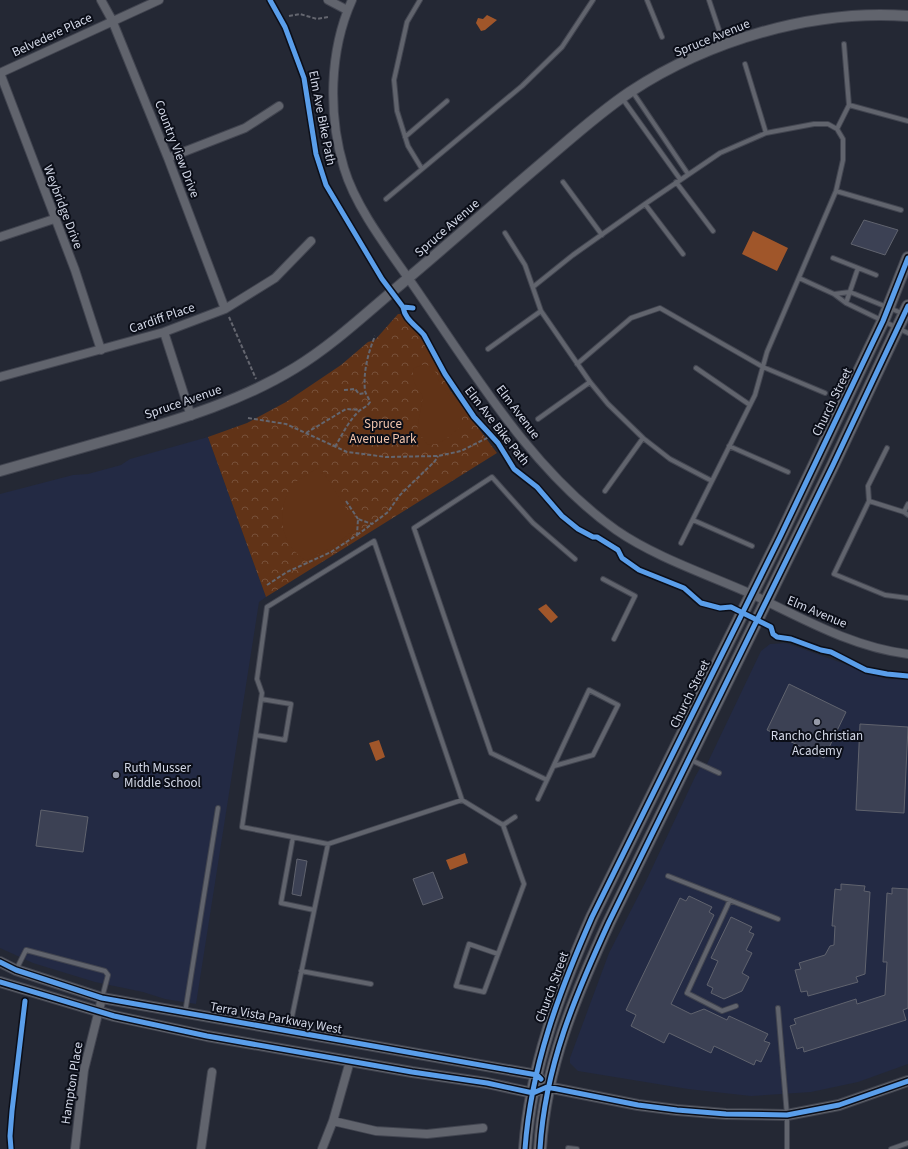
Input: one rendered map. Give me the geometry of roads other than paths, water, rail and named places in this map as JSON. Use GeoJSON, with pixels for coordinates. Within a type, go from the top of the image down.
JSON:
{"type":"FeatureCollection","features":[{"type":"Feature","properties":{"kind":"main road","name":"Church Street"},"geometry":{"type":"LineString","coordinates":[[525,1149],[527,1116],[551,1018],[565,979],[589,924],[883,321],[908,258]]}},
{"type":"Feature","properties":{"kind":"main road","name":"Church Street"},"geometry":{"type":"LineString","coordinates":[[540,1149],[547,1087],[567,1018],[580,985],[766,602],[903,331],[907,312]]}},
{"type":"Feature","properties":{"kind":"street","name":"Country View Drive"},"geometry":{"type":"LineString","coordinates":[[101,0],[112,20],[168,158],[227,312]]}},
{"type":"Feature","properties":{"kind":"street","name":"Belvedere Place"},"geometry":{"type":"LineString","coordinates":[[0,73],[112,20],[159,0]]}},
{"type":"Feature","properties":{"kind":"street"},"geometry":{"type":"LineString","coordinates":[[328,0],[347,10]]}},
{"type":"Feature","properties":{"kind":"street","name":"Elm Avenue"},"geometry":{"type":"LineString","coordinates":[[352,0],[347,10],[337,46],[333,89],[334,124],[344,169],[360,206],[408,278],[475,376],[546,469],[586,506],[617,531],[674,562],[751,594],[782,610],[855,641],[908,654]]}},
{"type":"Feature","properties":{"kind":"street","name":"Spruce Avenue"},"geometry":{"type":"LineString","coordinates":[[0,471],[191,416],[259,387],[291,370],[320,351],[408,278],[565,143],[622,98],[632,91],[697,56],[724,45],[802,23],[844,17],[908,16]]}},
{"type":"Feature","properties":{"kind":"street","name":"Weybridge Drive"},"geometry":{"type":"LineString","coordinates":[[0,73],[54,219],[75,270],[101,350]]}},
{"type":"Feature","properties":{"kind":"street"},"geometry":{"type":"LineString","coordinates":[[168,158],[245,128],[279,106]]}},
{"type":"Feature","properties":{"kind":"street"},"geometry":{"type":"LineString","coordinates":[[0,237],[54,219]]}},
{"type":"Feature","properties":{"kind":"street","name":"Cardiff Place"},"geometry":{"type":"LineString","coordinates":[[0,378],[164,332],[227,312],[276,278],[311,241]]}},
{"type":"Feature","properties":{"kind":"street"},"geometry":{"type":"LineString","coordinates":[[164,332],[191,416]]}},
{"type":"Feature","properties":{"kind":"street","name":"Terra Vista Parkway West"},"geometry":{"type":"LineString","coordinates":[[0,962],[16,970],[102,998],[185,1014],[537,1075]]}},
{"type":"Feature","properties":{"kind":"street"},"geometry":{"type":"LineString","coordinates":[[0,982],[98,1012],[164,1028],[350,1061],[487,1083],[533,1093],[547,1087],[638,1105],[677,1110],[726,1114],[786,1115],[839,1105],[908,1081]]}},
{"type":"Feature","properties":{"kind":"street","name":"Hampton Place"},"geometry":{"type":"LineString","coordinates":[[75,1149],[84,1070],[102,998]]}},
{"type":"Feature","properties":{"kind":"street"},"geometry":{"type":"LineString","coordinates":[[322,1149],[333,1121],[350,1061]]}},
{"type":"Feature","properties":{"kind":"street"},"geometry":{"type":"LineString","coordinates":[[201,1149],[212,1072]]}},
{"type":"Feature","properties":{"kind":"street"},"geometry":{"type":"LineString","coordinates":[[537,1075],[547,1087]]}},
{"type":"Feature","properties":{"kind":"street"},"geometry":{"type":"LineString","coordinates":[[333,1121],[376,1131],[426,1134],[483,1128]]}},
{"type":"Feature","properties":{"kind":"lane"},"geometry":{"type":"LineString","coordinates":[[420,0],[407,22],[394,80],[397,112],[408,146],[422,169]]}},
{"type":"Feature","properties":{"kind":"lane"},"geometry":{"type":"LineString","coordinates":[[386,199],[522,86],[562,47],[593,0]]}},
{"type":"Feature","properties":{"kind":"lane"},"geometry":{"type":"LineString","coordinates":[[647,0],[662,37]]}},
{"type":"Feature","properties":{"kind":"lane"},"geometry":{"type":"LineString","coordinates":[[709,0],[724,45]]}},
{"type":"Feature","properties":{"kind":"lane"},"geometry":{"type":"LineString","coordinates":[[837,129],[850,105],[844,44]]}},
{"type":"Feature","properties":{"kind":"lane"},"geometry":{"type":"LineString","coordinates":[[745,64],[766,133]]}},
{"type":"Feature","properties":{"kind":"lane"},"geometry":{"type":"LineString","coordinates":[[632,91],[688,174]]}},
{"type":"Feature","properties":{"kind":"lane"},"geometry":{"type":"LineString","coordinates":[[622,98],[713,231]]}},
{"type":"Feature","properties":{"kind":"lane"},"geometry":{"type":"LineString","coordinates":[[405,137],[447,101]]}},
{"type":"Feature","properties":{"kind":"lane"},"geometry":{"type":"LineString","coordinates":[[850,105],[908,121]]}},
{"type":"Feature","properties":{"kind":"lane"},"geometry":{"type":"LineString","coordinates":[[533,287],[602,234],[678,180],[720,153],[766,133],[814,124],[828,124],[837,129],[843,139],[844,149],[836,191],[767,352],[755,395],[681,543]]}},
{"type":"Feature","properties":{"kind":"lane"},"geometry":{"type":"LineString","coordinates":[[563,182],[602,234]]}},
{"type":"Feature","properties":{"kind":"lane"},"geometry":{"type":"LineString","coordinates":[[836,191],[901,210]]}},
{"type":"Feature","properties":{"kind":"lane"},"geometry":{"type":"LineString","coordinates":[[645,204],[682,254]]}},
{"type":"Feature","properties":{"kind":"lane"},"geometry":{"type":"LineString","coordinates":[[505,233],[525,265],[541,311],[577,364],[608,404],[643,438],[670,458],[712,481]]}},
{"type":"Feature","properties":{"kind":"lane"},"geometry":{"type":"LineString","coordinates":[[834,258],[876,275]]}},
{"type":"Feature","properties":{"kind":"lane"},"geometry":{"type":"LineString","coordinates":[[846,303],[858,268]]}},
{"type":"Feature","properties":{"kind":"lane"},"geometry":{"type":"LineString","coordinates":[[799,278],[834,294],[846,303],[903,331]]}},
{"type":"Feature","properties":{"kind":"lane"},"geometry":{"type":"LineString","coordinates":[[834,294],[850,292],[889,307],[907,312]]}},
{"type":"Feature","properties":{"kind":"lane"},"geometry":{"type":"LineString","coordinates":[[577,364],[630,318],[660,308],[763,367],[825,393]]}},
{"type":"Feature","properties":{"kind":"lane"},"geometry":{"type":"LineString","coordinates":[[488,349],[541,311]]}},
{"type":"Feature","properties":{"kind":"lane"},"geometry":{"type":"LineString","coordinates":[[696,368],[750,405]]}},
{"type":"Feature","properties":{"kind":"lane"},"geometry":{"type":"LineString","coordinates":[[538,420],[590,382]]}},
{"type":"Feature","properties":{"kind":"lane"},"geometry":{"type":"LineString","coordinates":[[605,491],[643,438]]}},
{"type":"Feature","properties":{"kind":"lane"},"geometry":{"type":"LineString","coordinates":[[729,446],[788,472]]}},
{"type":"Feature","properties":{"kind":"lane"},"geometry":{"type":"LineString","coordinates":[[887,448],[868,486],[869,501],[834,574],[885,595],[908,598]]}},
{"type":"Feature","properties":{"kind":"lane"},"geometry":{"type":"LineString","coordinates":[[547,780],[491,753],[414,528],[492,477],[533,523],[575,559]]}},
{"type":"Feature","properties":{"kind":"lane"},"geometry":{"type":"LineString","coordinates":[[869,501],[906,514],[908,504]]}},
{"type":"Feature","properties":{"kind":"lane"},"geometry":{"type":"LineString","coordinates":[[693,520],[752,546]]}},
{"type":"Feature","properties":{"kind":"lane"},"geometry":{"type":"LineString","coordinates":[[462,800],[328,844],[242,827],[262,693],[257,679],[267,607],[374,541],[462,800],[503,825],[524,884],[484,992],[456,986],[469,944],[498,954]]}},
{"type":"Feature","properties":{"kind":"lane"},"geometry":{"type":"LineString","coordinates":[[604,579],[636,596],[614,639]]}},
{"type":"Feature","properties":{"kind":"lane"},"geometry":{"type":"LineString","coordinates":[[538,799],[589,690],[618,705],[594,755],[554,766]]}},
{"type":"Feature","properties":{"kind":"lane"},"geometry":{"type":"LineString","coordinates":[[256,735],[285,740],[291,704],[261,699]]}},
{"type":"Feature","properties":{"kind":"lane"},"geometry":{"type":"LineString","coordinates":[[689,759],[719,773]]}},
{"type":"Feature","properties":{"kind":"lane"},"geometry":{"type":"LineString","coordinates":[[185,1014],[218,808]]}},
{"type":"Feature","properties":{"kind":"lane"},"geometry":{"type":"LineString","coordinates":[[503,825],[516,817]]}},
{"type":"Feature","properties":{"kind":"lane"},"geometry":{"type":"LineString","coordinates":[[293,837],[281,903],[314,910]]}},
{"type":"Feature","properties":{"kind":"lane"},"geometry":{"type":"LineString","coordinates":[[289,1032],[328,844]]}},
{"type":"Feature","properties":{"kind":"lane"},"geometry":{"type":"LineString","coordinates":[[668,876],[778,919]]}},
{"type":"Feature","properties":{"kind":"lane"},"geometry":{"type":"LineString","coordinates":[[730,900],[687,993],[722,1011],[736,1006]]}},
{"type":"Feature","properties":{"kind":"lane"},"geometry":{"type":"LineString","coordinates":[[16,970],[25,951],[28,950],[105,971],[108,975],[102,998]]}},
{"type":"Feature","properties":{"kind":"lane"},"geometry":{"type":"LineString","coordinates":[[301,971],[371,984]]}},
{"type":"Feature","properties":{"kind":"lane"},"geometry":{"type":"LineString","coordinates":[[778,1008],[787,1149]]}},
{"type":"Feature","properties":{"kind":"lane"},"geometry":{"type":"LineString","coordinates":[[892,1149],[908,1143]]}},
{"type":"Feature","properties":{"kind":"lane"},"geometry":{"type":"LineString","coordinates":[[568,1148],[577,1149]]}},
{"type":"Feature","properties":{"kind":"place","name":"Rancho Christian Academy"},"geometry":{"type":"Point","coordinates":[817,722]}},
{"type":"Feature","properties":{"kind":"place","name":"Ruth Musser Middle School"},"geometry":{"type":"Point","coordinates":[116,775]}},
{"type":"Feature","properties":{"kind":"park label","name":"Spruce Avenue Park"},"geometry":{"type":"Point","coordinates":[383,432]}}]}
